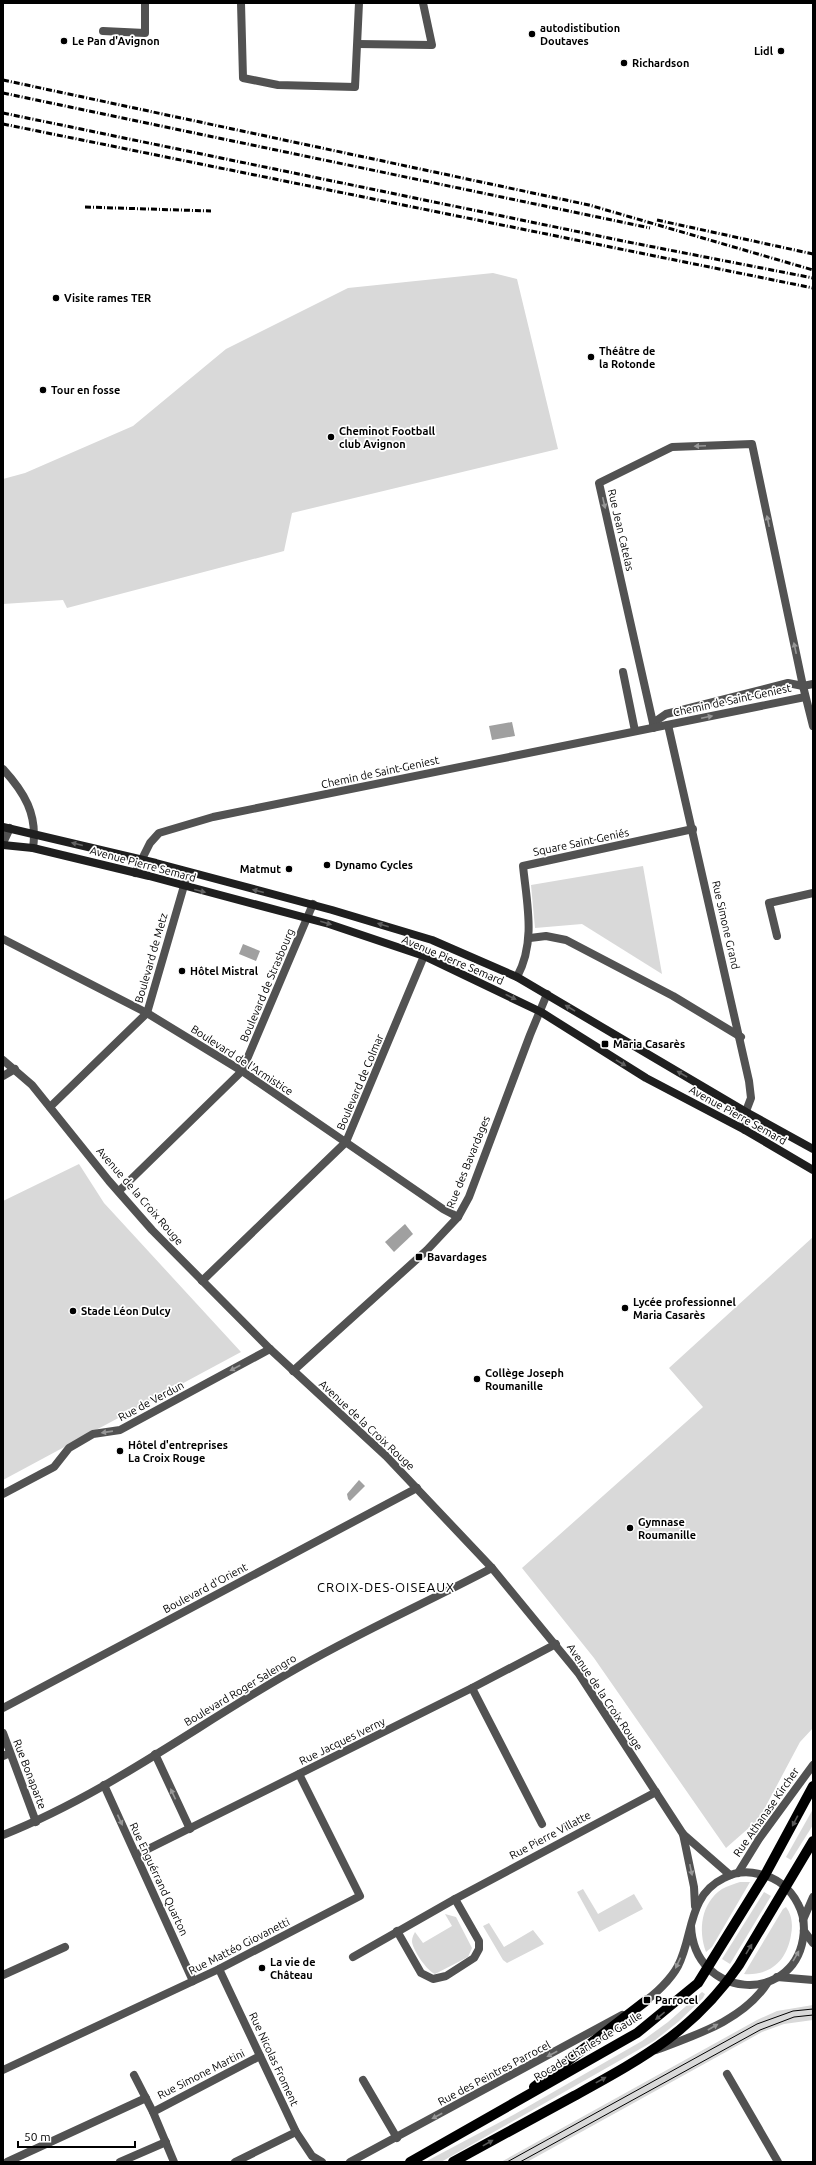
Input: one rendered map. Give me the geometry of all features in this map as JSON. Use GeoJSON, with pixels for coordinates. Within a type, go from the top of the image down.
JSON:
{"type":"FeatureCollection","features":[{"type":"Feature","properties":{"kind":"main road","name":"Avenue Pierre Semard"},"geometry":{"type":"LineString","coordinates":[[7,828],[141,860],[313,904],[432,940],[517,977],[746,1112],[813,1149]]}},
{"type":"Feature","properties":{"kind":"main road","name":"Avenue Pierre Semard"},"geometry":{"type":"LineString","coordinates":[[3,844],[33,848],[307,918],[358,933],[424,956],[541,1012],[646,1078],[745,1130],[813,1170]]}},
{"type":"Feature","properties":{"kind":"main road","name":"Rocade Charles de Gaulle"},"geometry":{"type":"LineString","coordinates":[[410,2162],[637,2033],[698,1983],[765,1875],[813,1786]]}},
{"type":"Feature","properties":{"kind":"main road"},"geometry":{"type":"LineString","coordinates":[[454,2162],[651,2052],[696,2017],[728,1982],[813,1841]]}},
{"type":"Feature","properties":{"kind":"main road"},"geometry":{"type":"LineString","coordinates":[[509,2107],[585,2046],[622,2021],[647,2000]]}},
{"type":"Feature","properties":{"kind":"street"},"geometry":{"type":"LineString","coordinates":[[103,31],[145,33],[145,3]]}},
{"type":"Feature","properties":{"kind":"street"},"geometry":{"type":"LineString","coordinates":[[241,3],[243,78],[278,84],[355,87],[359,3]]}},
{"type":"Feature","properties":{"kind":"street"},"geometry":{"type":"LineString","coordinates":[[358,44],[432,45],[424,3]]}},
{"type":"Feature","properties":{"kind":"street","name":"Rue Jean Catelas"},"geometry":{"type":"LineString","coordinates":[[653,725],[599,483],[672,448],[752,444],[803,686]]}},
{"type":"Feature","properties":{"kind":"street"},"geometry":{"type":"LineString","coordinates":[[623,672],[635,731]]}},
{"type":"Feature","properties":{"kind":"street","name":"Chemin de Saint-Geniest"},"geometry":{"type":"LineString","coordinates":[[653,725],[666,714],[788,683],[803,686],[813,684]]}},
{"type":"Feature","properties":{"kind":"street","name":"Chemin de Saint-Geniest"},"geometry":{"type":"LineString","coordinates":[[135,873],[150,843],[159,833],[213,817],[635,731],[653,725],[668,724],[805,696],[803,686]]}},
{"type":"Feature","properties":{"kind":"street"},"geometry":{"type":"LineString","coordinates":[[805,696],[813,726]]}},
{"type":"Feature","properties":{"kind":"street","name":"Rue Simone Grand"},"geometry":{"type":"LineString","coordinates":[[668,724],[741,1036],[751,1091],[743,1119],[745,1130]]}},
{"type":"Feature","properties":{"kind":"street"},"geometry":{"type":"LineString","coordinates":[[3,769],[17,784],[31,810],[34,834],[33,848]]}},
{"type":"Feature","properties":{"kind":"street"},"geometry":{"type":"LineString","coordinates":[[3,844],[7,828]]}},
{"type":"Feature","properties":{"kind":"street","name":"Square Saint-Geniés"},"geometry":{"type":"LineString","coordinates":[[517,977],[525,962],[530,938],[523,866],[693,829]]}},
{"type":"Feature","properties":{"kind":"street","name":"Boulevard de Metz"},"geometry":{"type":"LineString","coordinates":[[50,1106],[147,1013],[188,872]]}},
{"type":"Feature","properties":{"kind":"street"},"geometry":{"type":"LineString","coordinates":[[777,936],[769,903],[813,892]]}},
{"type":"Feature","properties":{"kind":"street","name":"Boulevard de Strasbourg"},"geometry":{"type":"LineString","coordinates":[[119,1191],[242,1071],[313,904]]}},
{"type":"Feature","properties":{"kind":"street"},"geometry":{"type":"LineString","coordinates":[[530,938],[546,936],[566,940],[673,996],[741,1036]]}},
{"type":"Feature","properties":{"kind":"street","name":"Boulevard de l'Armistice"},"geometry":{"type":"LineString","coordinates":[[3,939],[147,1013],[242,1071],[443,1209],[458,1217]]}},
{"type":"Feature","properties":{"kind":"street","name":"Boulevard de Colmar"},"geometry":{"type":"LineString","coordinates":[[202,1281],[346,1142],[424,956]]}},
{"type":"Feature","properties":{"kind":"street","name":"Rue des Bavardages"},"geometry":{"type":"LineString","coordinates":[[293,1370],[428,1250],[458,1217],[469,1197],[547,994]]}},
{"type":"Feature","properties":{"kind":"street","name":"Avenue de la Croix Rouge"},"geometry":{"type":"LineString","coordinates":[[3,1060],[15,1069],[50,1106],[152,1230],[270,1349],[386,1456],[492,1568],[556,1644],[579,1674],[683,1834],[730,1875]]}},
{"type":"Feature","properties":{"kind":"street"},"geometry":{"type":"LineString","coordinates":[[3,1076],[15,1069]]}},
{"type":"Feature","properties":{"kind":"street","name":"Rue de Verdun"},"geometry":{"type":"LineString","coordinates":[[3,1494],[54,1467],[69,1448],[92,1434],[120,1430],[270,1349]]}},
{"type":"Feature","properties":{"kind":"street","name":"Boulevard d'Orient"},"geometry":{"type":"LineString","coordinates":[[3,1708],[417,1488]]}},
{"type":"Feature","properties":{"kind":"street","name":"Boulevard Roger Salengro"},"geometry":{"type":"LineString","coordinates":[[3,1836],[36,1822],[104,1785],[288,1673],[492,1568]]}},
{"type":"Feature","properties":{"kind":"street","name":"Rue Jacques Iverny"},"geometry":{"type":"LineString","coordinates":[[136,1855],[472,1688],[556,1644]]}},
{"type":"Feature","properties":{"kind":"street"},"geometry":{"type":"LineString","coordinates":[[472,1688],[542,1824]]}},
{"type":"Feature","properties":{"kind":"street","name":"Rue Bonaparte"},"geometry":{"type":"LineString","coordinates":[[3,1733],[7,1754],[36,1822]]}},
{"type":"Feature","properties":{"kind":"street"},"geometry":{"type":"LineString","coordinates":[[155,1754],[190,1829]]}},
{"type":"Feature","properties":{"kind":"street","name":"Rue Athanase Kircher"},"geometry":{"type":"LineString","coordinates":[[738,1873],[759,1839],[813,1765]]}},
{"type":"Feature","properties":{"kind":"street","name":"Rue Mattéo Giovanetti"},"geometry":{"type":"LineString","coordinates":[[3,2070],[219,1969],[360,1896],[299,1774]]}},
{"type":"Feature","properties":{"kind":"street","name":"Rue Enguérrand Quarton"},"geometry":{"type":"LineString","coordinates":[[104,1785],[193,1981]]}},
{"type":"Feature","properties":{"kind":"street","name":"Rue Pierre Villatte"},"geometry":{"type":"LineString","coordinates":[[353,1957],[455,1899],[656,1792]]}},
{"type":"Feature","properties":{"kind":"street","name":"Avenue de la Croix Rouge"},"geometry":{"type":"LineString","coordinates":[[683,1834],[694,1887],[696,1906]]}},
{"type":"Feature","properties":{"kind":"street"},"geometry":{"type":"LineString","coordinates":[[696,1906],[704,1893],[716,1882],[730,1875],[752,1872],[765,1875],[786,1888],[794,1897],[804,1920]]}},
{"type":"Feature","properties":{"kind":"street"},"geometry":{"type":"LineString","coordinates":[[691,1926],[694,1950],[708,1969],[728,1982],[755,1985],[768,1982],[788,1968],[796,1957],[802,1945],[804,1920],[813,1897]]}},
{"type":"Feature","properties":{"kind":"street"},"geometry":{"type":"LineString","coordinates":[[397,1932],[421,1973],[433,1979],[446,1976],[474,1958],[479,1950],[479,1941],[455,1899]]}},
{"type":"Feature","properties":{"kind":"street","name":"Rue des Peintres Parrocel"},"geometry":{"type":"LineString","coordinates":[[350,2162],[585,2036],[647,2000],[666,1981],[677,1966],[691,1926],[696,1906]]}},
{"type":"Feature","properties":{"kind":"street"},"geometry":{"type":"LineString","coordinates":[[804,1932],[813,1943]]}},
{"type":"Feature","properties":{"kind":"street"},"geometry":{"type":"LineString","coordinates":[[3,1975],[64,1947]]}},
{"type":"Feature","properties":{"kind":"street","name":"Rue Nicolas Froment"},"geometry":{"type":"LineString","coordinates":[[219,1969],[296,2132],[312,2156],[322,2162]]}},
{"type":"Feature","properties":{"kind":"street"},"geometry":{"type":"LineString","coordinates":[[777,1977],[812,1980]]}},
{"type":"Feature","properties":{"kind":"street"},"geometry":{"type":"LineString","coordinates":[[651,2052],[702,2034],[731,2017],[761,1994],[768,1982]]}},
{"type":"Feature","properties":{"kind":"street","name":"Rue Simone Martini"},"geometry":{"type":"LineString","coordinates":[[153,2112],[260,2056]]}},
{"type":"Feature","properties":{"kind":"street"},"geometry":{"type":"LineString","coordinates":[[727,2074],[778,2162]]}},
{"type":"Feature","properties":{"kind":"street"},"geometry":{"type":"LineString","coordinates":[[134,2075],[153,2112],[174,2162]]}},
{"type":"Feature","properties":{"kind":"street"},"geometry":{"type":"LineString","coordinates":[[363,2080],[397,2138]]}},
{"type":"Feature","properties":{"kind":"street"},"geometry":{"type":"LineString","coordinates":[[7,2162],[22,2159],[146,2098]]}},
{"type":"Feature","properties":{"kind":"street"},"geometry":{"type":"LineString","coordinates":[[235,2162],[296,2132]]}},
{"type":"Feature","properties":{"kind":"street"},"geometry":{"type":"LineString","coordinates":[[120,2162],[166,2142]]}},
{"type":"Feature","properties":{"kind":"shaded area","name":"Cheminot Football club Avignon"},"geometry":{"type":"Polygon","coordinates":[[[493,273],[517,279],[558,449],[292,513],[284,551],[67,608],[63,600],[3,604],[3,479],[25,473],[133,426],[226,349],[348,288],[493,273]]]}},
{"type":"Feature","properties":{"kind":"shaded area"},"geometry":{"type":"Polygon","coordinates":[[[512,722],[515,736],[492,740],[489,726],[512,722]]]}},
{"type":"Feature","properties":{"kind":"shaded area"},"geometry":{"type":"Polygon","coordinates":[[[643,866],[662,974],[582,924],[535,928],[531,885],[643,866]]]}},
{"type":"Feature","properties":{"kind":"shaded area"},"geometry":{"type":"Polygon","coordinates":[[[243,944],[260,951],[256,961],[239,954],[243,944]]]}},
{"type":"Feature","properties":{"kind":"shaded area","name":"Stade Léon Dulcy"},"geometry":{"type":"Polygon","coordinates":[[[79,1164],[104,1203],[241,1352],[3,1480],[3,1201],[79,1164]]]}},
{"type":"Feature","properties":{"kind":"shaded area"},"geometry":{"type":"Polygon","coordinates":[[[405,1224],[413,1234],[394,1252],[385,1242],[405,1224]]]}},
{"type":"Feature","properties":{"kind":"shaded area"},"geometry":{"type":"Polygon","coordinates":[[[813,1237],[813,1728],[800,1742],[759,1819],[726,1848],[594,1658],[522,1568],[703,1407],[669,1368],[813,1237]]]}},
{"type":"Feature","properties":{"kind":"shaded area"},"geometry":{"type":"Polygon","coordinates":[[[359,1480],[365,1486],[350,1501],[347,1494],[359,1480]]]}},
{"type":"Feature","properties":{"kind":"shaded area"},"geometry":{"type":"Polygon","coordinates":[[[813,1809],[813,1825],[791,1860],[786,1857],[813,1809]]]}},
{"type":"Feature","properties":{"kind":"shaded area"},"geometry":{"type":"Polygon","coordinates":[[[740,1882],[750,1882],[712,1947],[706,1952],[702,1935],[702,1926],[706,1909],[715,1895],[722,1889],[740,1882]]]}},
{"type":"Feature","properties":{"kind":"shaded area"},"geometry":{"type":"Polygon","coordinates":[[[583,1889],[598,1914],[634,1894],[643,1909],[599,1932],[577,1892],[583,1889]]]}},
{"type":"Feature","properties":{"kind":"shaded area"},"geometry":{"type":"Polygon","coordinates":[[[764,1892],[771,1896],[730,1964],[722,1959],[764,1892]]]}},
{"type":"Feature","properties":{"kind":"shaded area"},"geometry":{"type":"Polygon","coordinates":[[[786,1907],[791,1917],[792,1931],[786,1952],[776,1965],[770,1969],[754,1974],[744,1974],[783,1909],[786,1907]]]}},
{"type":"Feature","properties":{"kind":"shaded area"},"geometry":{"type":"Polygon","coordinates":[[[445,1914],[456,1917],[472,1948],[468,1957],[435,1974],[428,1969],[420,1959],[414,1949],[412,1940],[415,1932],[423,1943],[452,1926],[445,1914]]]}},
{"type":"Feature","properties":{"kind":"shaded area"},"geometry":{"type":"Polygon","coordinates":[[[489,1923],[504,1947],[533,1930],[544,1944],[507,1963],[503,1960],[483,1926],[489,1923]]]}},
{"type":"Feature","properties":{"kind":"shaded area"},"geometry":{"type":"Polygon","coordinates":[[[702,1992],[705,1994],[703,1998],[678,2022],[654,2041],[441,2162],[425,2162],[515,2114],[642,2041],[668,2022],[702,1992]]]}},
{"type":"Feature","properties":{"kind":"shaded area"},"geometry":{"type":"Polygon","coordinates":[[[813,2005],[813,2020],[784,2024],[762,2032],[527,2162],[501,2162],[757,2020],[777,2011],[813,2005]]]}},
{"type":"Feature","properties":{"kind":"tram line"},"geometry":{"type":"LineString","coordinates":[[507,2162],[757,2024],[793,2011],[813,2009]]}},
{"type":"Feature","properties":{"kind":"tram line"},"geometry":{"type":"LineString","coordinates":[[520,2162],[760,2030],[794,2017],[813,2015]]}},
{"type":"Feature","properties":{"kind":"railway"},"geometry":{"type":"LineString","coordinates":[[3,80],[589,205],[813,270]]}},
{"type":"Feature","properties":{"kind":"railway"},"geometry":{"type":"LineString","coordinates":[[3,93],[650,228]]}},
{"type":"Feature","properties":{"kind":"railway"},"geometry":{"type":"LineString","coordinates":[[3,113],[628,242],[813,278]]}},
{"type":"Feature","properties":{"kind":"railway"},"geometry":{"type":"LineString","coordinates":[[3,124],[813,288]]}},
{"type":"Feature","properties":{"kind":"railway"},"geometry":{"type":"LineString","coordinates":[[85,207],[211,211]]}},
{"type":"Feature","properties":{"kind":"railway"},"geometry":{"type":"LineString","coordinates":[[657,220],[813,254]]}},
{"type":"Feature","properties":{"kind":"place","name":"autodistibution Doutaves"},"geometry":{"type":"Point","coordinates":[532,34]}},
{"type":"Feature","properties":{"kind":"place","name":"Le Pan d'Avignon"},"geometry":{"type":"Point","coordinates":[64,41]}},
{"type":"Feature","properties":{"kind":"place","name":"Lidl"},"geometry":{"type":"Point","coordinates":[781,51]}},
{"type":"Feature","properties":{"kind":"place","name":"Richardson"},"geometry":{"type":"Point","coordinates":[624,63]}},
{"type":"Feature","properties":{"kind":"place","name":"Visite rames TER"},"geometry":{"type":"Point","coordinates":[56,298]}},
{"type":"Feature","properties":{"kind":"place","name":"Théâtre de la Rotonde"},"geometry":{"type":"Point","coordinates":[591,357]}},
{"type":"Feature","properties":{"kind":"place","name":"Tour en fosse"},"geometry":{"type":"Point","coordinates":[43,390]}},
{"type":"Feature","properties":{"kind":"place","name":"Cheminot Football club Avignon"},"geometry":{"type":"Point","coordinates":[331,437]}},
{"type":"Feature","properties":{"kind":"place","name":"Dynamo Cycles"},"geometry":{"type":"Point","coordinates":[327,865]}},
{"type":"Feature","properties":{"kind":"place","name":"Matmut"},"geometry":{"type":"Point","coordinates":[289,869]}},
{"type":"Feature","properties":{"kind":"place","name":"Hôtel Mistral"},"geometry":{"type":"Point","coordinates":[182,971]}},
{"type":"Feature","properties":{"kind":"place","name":"Maria Casarès"},"geometry":{"type":"Point","coordinates":[605,1044]}},
{"type":"Feature","properties":{"kind":"place","name":"Bavardages"},"geometry":{"type":"Point","coordinates":[419,1257]}},
{"type":"Feature","properties":{"kind":"place","name":"Lycée professionnel Maria Casarès"},"geometry":{"type":"Point","coordinates":[625,1308]}},
{"type":"Feature","properties":{"kind":"place","name":"Stade Léon Dulcy"},"geometry":{"type":"Point","coordinates":[73,1311]}},
{"type":"Feature","properties":{"kind":"place","name":"Collège Joseph Roumanille"},"geometry":{"type":"Point","coordinates":[477,1379]}},
{"type":"Feature","properties":{"kind":"place","name":"Hôtel d'entreprises La Croix Rouge"},"geometry":{"type":"Point","coordinates":[120,1451]}},
{"type":"Feature","properties":{"kind":"place","name":"Gymnase Roumanille"},"geometry":{"type":"Point","coordinates":[630,1528]}},
{"type":"Feature","properties":{"kind":"place","name":"La vie de Château"},"geometry":{"type":"Point","coordinates":[262,1968]}},
{"type":"Feature","properties":{"kind":"place","name":"Parrocel"},"geometry":{"type":"Point","coordinates":[647,2000]}},
{"type":"Feature","properties":{"kind":"district","name":"CROIX-DES-OISEAUX"},"geometry":{"type":"Point","coordinates":[386,1587]}}]}
